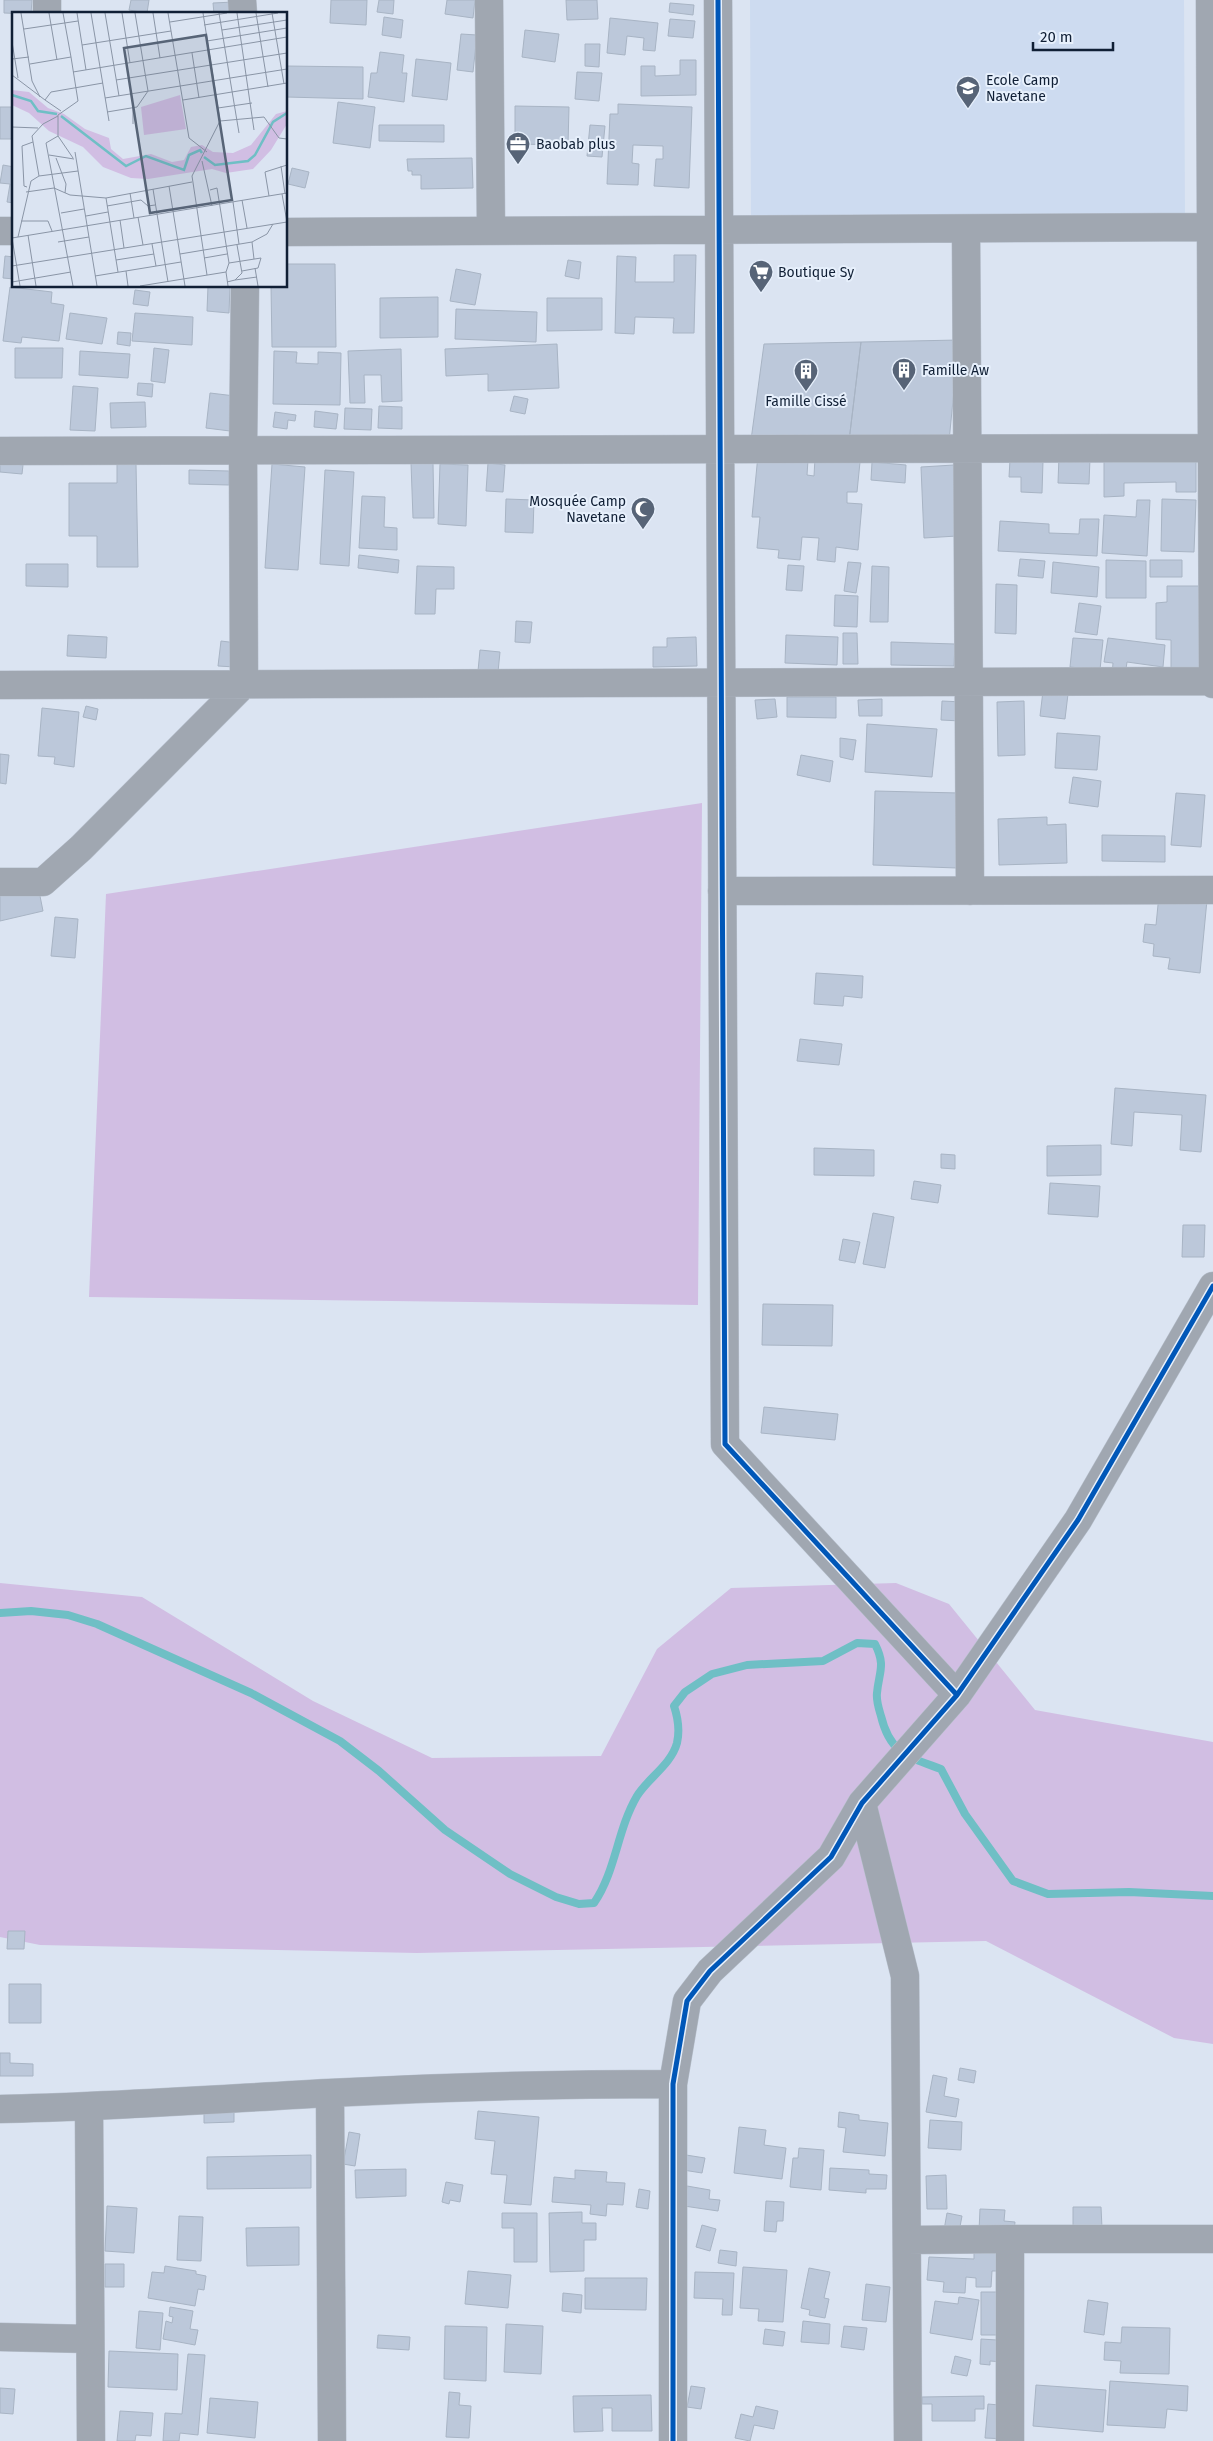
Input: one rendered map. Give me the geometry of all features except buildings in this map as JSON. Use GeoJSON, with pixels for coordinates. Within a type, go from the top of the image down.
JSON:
{"type":"FeatureCollection","features":[{"type":"Feature","properties":{"kind":"street"},"geometry":{"type":"LineString","coordinates":[[489,0],[490,231]]}},
{"type":"Feature","properties":{"kind":"street"},"geometry":{"type":"LineString","coordinates":[[718,0],[725,1444],[957,1695]]}},
{"type":"Feature","properties":{"kind":"street"},"geometry":{"type":"LineString","coordinates":[[0,685],[1213,682],[1212,91],[1210,0]]}},
{"type":"Feature","properties":{"kind":"street"},"geometry":{"type":"LineString","coordinates":[[288,232],[1212,227]]}},
{"type":"Feature","properties":{"kind":"street"},"geometry":{"type":"LineString","coordinates":[[966,228],[970,890]]}},
{"type":"Feature","properties":{"kind":"street"},"geometry":{"type":"LineString","coordinates":[[0,882],[43,882],[81,848],[244,684],[243,450],[245,288]]}},
{"type":"Feature","properties":{"kind":"street"},"geometry":{"type":"LineString","coordinates":[[0,451],[1212,448]]}},
{"type":"Feature","properties":{"kind":"street"},"geometry":{"type":"LineString","coordinates":[[722,891],[1213,890]]}},
{"type":"Feature","properties":{"kind":"street"},"geometry":{"type":"LineString","coordinates":[[673,2441],[673,2084],[687,2001],[710,1971],[831,1857],[862,1803],[957,1695],[1078,1520],[1213,1286]]}},
{"type":"Feature","properties":{"kind":"street"},"geometry":{"type":"LineString","coordinates":[[862,1803],[906,1976],[908,2441]]}},
{"type":"Feature","properties":{"kind":"street"},"geometry":{"type":"LineString","coordinates":[[0,2109],[89,2107],[330,2093],[598,2084],[673,2084]]}},
{"type":"Feature","properties":{"kind":"street"},"geometry":{"type":"LineString","coordinates":[[330,2093],[332,2441]]}},
{"type":"Feature","properties":{"kind":"street"},"geometry":{"type":"LineString","coordinates":[[89,2107],[90,2441]]}},
{"type":"Feature","properties":{"kind":"street"},"geometry":{"type":"LineString","coordinates":[[1010,2239],[1010,2441]]}},
{"type":"Feature","properties":{"kind":"street"},"geometry":{"type":"LineString","coordinates":[[907,2240],[1213,2239]]}},
{"type":"Feature","properties":{"kind":"street"},"geometry":{"type":"LineString","coordinates":[[0,2337],[90,2340]]}},
{"type":"Feature","properties":{"kind":"shaded area","name":"Ecole Camp Navetane"},"geometry":{"type":"Polygon","coordinates":[[[750,0],[1184,0],[1185,220],[751,219],[750,0]]]}},
{"type":"Feature","properties":{"kind":"shaded area"},"geometry":{"type":"Polygon","coordinates":[[[702,803],[698,1305],[89,1297],[106,894],[702,803]]]}},
{"type":"Feature","properties":{"kind":"shaded area"},"geometry":{"type":"Polygon","coordinates":[[[0,1583],[142,1597],[313,1701],[432,1758],[601,1756],[657,1649],[731,1588],[896,1583],[949,1604],[1035,1710],[1213,1742],[1213,2044],[1174,2038],[986,1941],[417,1953],[40,1945],[0,1937],[0,1583]]]}},
{"type":"Feature","properties":{"kind":"waterway"},"geometry":{"type":"LineString","coordinates":[[0,1613],[31,1611],[68,1615],[97,1624],[251,1693],[340,1741],[379,1771],[445,1830],[510,1874],[556,1897],[579,1904],[594,1903],[607,1878],[630,1809],[642,1789],[665,1765],[674,1751],[678,1738],[674,1706],[685,1692],[712,1674],[747,1665],[823,1661],[857,1643],[875,1644],[881,1663],[877,1702],[890,1739],[902,1752],[910,1757],[941,1769],[965,1814],[1013,1881],[1048,1894],[1129,1892],[1213,1896]]}},
{"type":"Feature","properties":{"kind":"cycle path"},"geometry":{"type":"LineString","coordinates":[[718,0],[725,1444],[957,1695]]}},
{"type":"Feature","properties":{"kind":"cycle path"},"geometry":{"type":"LineString","coordinates":[[673,2441],[673,2084],[687,2001],[710,1971],[831,1857],[862,1803],[957,1695],[1078,1520],[1213,1286]]}},
{"type":"Feature","properties":{"kind":"place","name":"Ecole Camp Navetane"},"geometry":{"type":"Point","coordinates":[968,109]}},
{"type":"Feature","properties":{"kind":"place","name":"Baobab plus"},"geometry":{"type":"Point","coordinates":[518,165]}},
{"type":"Feature","properties":{"kind":"place","name":"Boutique Sy"},"geometry":{"type":"Point","coordinates":[761,293]}},
{"type":"Feature","properties":{"kind":"place","name":"Famille Aw"},"geometry":{"type":"Point","coordinates":[904,391]}},
{"type":"Feature","properties":{"kind":"place","name":"Famille Cissé"},"geometry":{"type":"Point","coordinates":[806,392]}},
{"type":"Feature","properties":{"kind":"place","name":"Mosquée Camp Navetane"},"geometry":{"type":"Point","coordinates":[643,530]}}]}
